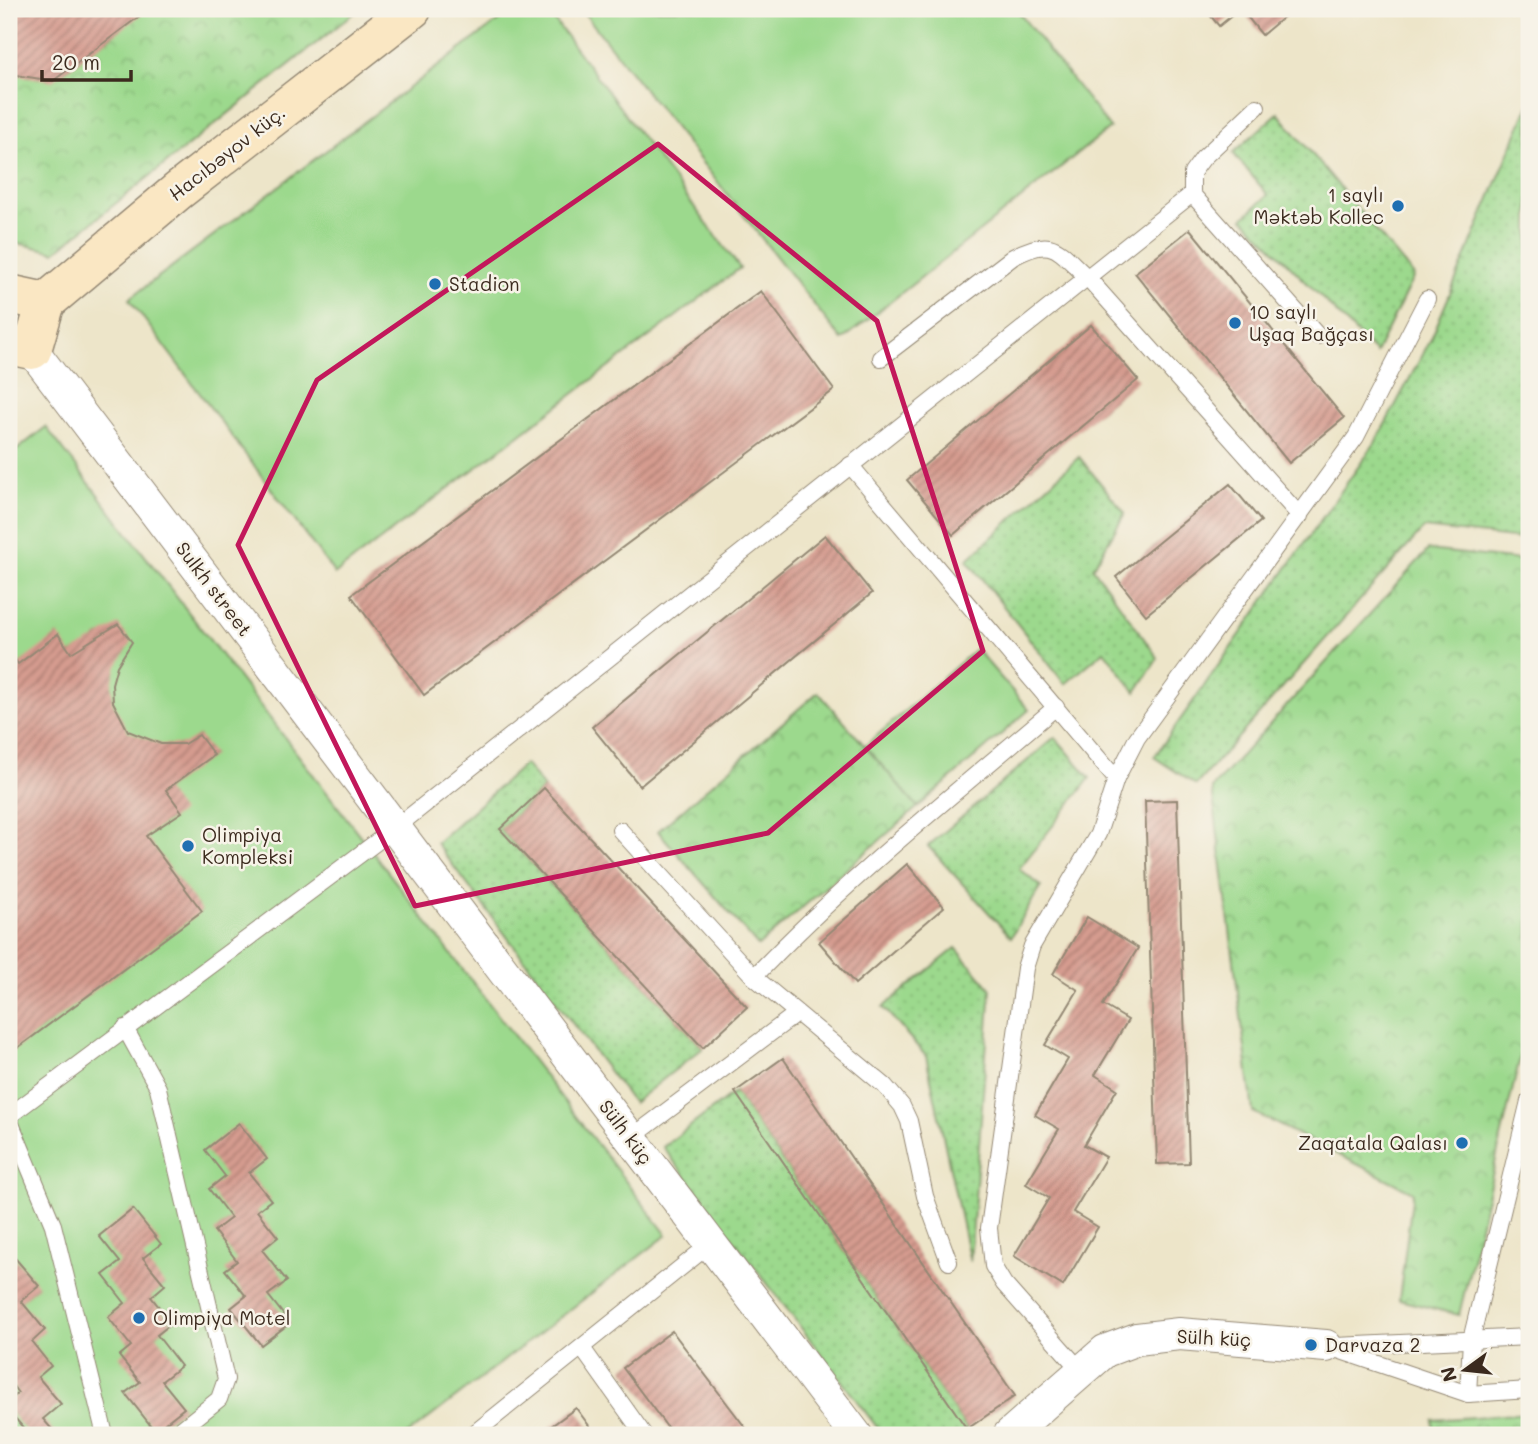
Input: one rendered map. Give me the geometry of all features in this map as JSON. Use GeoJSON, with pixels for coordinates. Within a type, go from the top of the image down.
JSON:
{"type":"FeatureCollection","features":[{"type":"Feature","properties":{"kind":"street","name":"Hacıbəyov küç."},"geometry":{"type":"LineString","coordinates":[[46,302],[178,191],[412,9]]}},
{"type":"Feature","properties":{"kind":"street"},"geometry":{"type":"LineString","coordinates":[[9,294],[46,302],[21,347]]}},
{"type":"Feature","properties":{"kind":"street","name":"Sulkh street"},"geometry":{"type":"LineString","coordinates":[[21,347],[394,829]]}},
{"type":"Feature","properties":{"kind":"street","name":"Sülh küç"},"geometry":{"type":"LineString","coordinates":[[394,829],[856,1435]]}},
{"type":"Feature","properties":{"kind":"street","name":"Sülh küç"},"geometry":{"type":"LineString","coordinates":[[1009,1435],[1105,1351],[1136,1339],[1179,1334],[1326,1346]]}},
{"type":"Feature","properties":{"kind":"lane"},"geometry":{"type":"LineString","coordinates":[[1257,107],[1203,158],[1192,173],[1192,194],[1318,336]]}},
{"type":"Feature","properties":{"kind":"lane"},"geometry":{"type":"LineString","coordinates":[[105,1435],[53,1225],[9,1117],[394,829],[1192,194]]}},
{"type":"Feature","properties":{"kind":"lane"},"geometry":{"type":"LineString","coordinates":[[881,358],[1013,257],[1035,245],[1053,246],[1087,277],[1300,516]]}},
{"type":"Feature","properties":{"kind":"lane"},"geometry":{"type":"LineString","coordinates":[[1081,1371],[1004,1284],[993,1266],[989,1228],[1025,968],[1032,946],[1098,834],[1116,779],[1137,738],[1356,438],[1427,299]]}},
{"type":"Feature","properties":{"kind":"lane"},"geometry":{"type":"LineString","coordinates":[[850,465],[1116,779]]}},
{"type":"Feature","properties":{"kind":"lane"},"geometry":{"type":"LineString","coordinates":[[754,977],[793,936],[860,875],[1056,707]]}},
{"type":"Feature","properties":{"kind":"lane"},"geometry":{"type":"LineString","coordinates":[[620,830],[754,977],[884,1086],[902,1106],[909,1121],[935,1231],[949,1262]]}},
{"type":"Feature","properties":{"kind":"lane"},"geometry":{"type":"LineString","coordinates":[[631,1138],[796,1014]]}},
{"type":"Feature","properties":{"kind":"lane"},"geometry":{"type":"LineString","coordinates":[[125,1028],[158,1088],[226,1380],[219,1399],[174,1435]]}},
{"type":"Feature","properties":{"kind":"lane"},"geometry":{"type":"LineString","coordinates":[[1468,1394],[1471,1340],[1529,1101]]}},
{"type":"Feature","properties":{"kind":"lane"},"geometry":{"type":"LineString","coordinates":[[472,1435],[709,1245]]}},
{"type":"Feature","properties":{"kind":"lane"},"geometry":{"type":"LineString","coordinates":[[1326,1346],[1529,1337]]}},
{"type":"Feature","properties":{"kind":"lane"},"geometry":{"type":"LineString","coordinates":[[1326,1346],[1468,1394],[1529,1390]]}},
{"type":"Feature","properties":{"kind":"lane"},"geometry":{"type":"LineString","coordinates":[[582,1348],[645,1435]]}},
{"type":"Feature","properties":{"kind":"highlighted area"},"geometry":{"type":"Polygon","coordinates":[[[658,144],[877,321],[983,651],[768,833],[415,906],[238,545],[317,380],[658,144]]]}},
{"type":"Feature","properties":{"kind":"green space"},"geometry":{"type":"Polygon","coordinates":[[[9,9],[359,9],[55,252],[9,241],[9,9]]]}},
{"type":"Feature","properties":{"kind":"green space","name":"Stadion"},"geometry":{"type":"Polygon","coordinates":[[[514,9],[546,9],[740,268],[335,574],[129,299],[514,9]]]}},
{"type":"Feature","properties":{"kind":"green space"},"geometry":{"type":"Polygon","coordinates":[[[581,9],[1016,9],[1110,128],[842,340],[581,9]]]}},
{"type":"Feature","properties":{"kind":"green space"},"geometry":{"type":"Polygon","coordinates":[[[1529,105],[1529,540],[1424,528],[1196,785],[1154,757],[1375,443],[1431,339],[1529,105]]]}},
{"type":"Feature","properties":{"kind":"green space"},"geometry":{"type":"Polygon","coordinates":[[[1278,113],[1414,276],[1376,353],[1243,218],[1268,195],[1233,153],[1278,113]]]}},
{"type":"Feature","properties":{"kind":"green space","name":"Olimpiya Kompleksi"},"geometry":{"type":"Polygon","coordinates":[[[46,427],[667,1235],[407,1435],[9,1435],[9,456],[46,427]]]}},
{"type":"Feature","properties":{"kind":"green space"},"geometry":{"type":"Polygon","coordinates":[[[1079,457],[1125,513],[1093,568],[1158,658],[1136,692],[1104,651],[1065,684],[967,560],[1079,457]]]}},
{"type":"Feature","properties":{"kind":"green space"},"geometry":{"type":"Polygon","coordinates":[[[1428,550],[1529,561],[1529,1020],[1459,1315],[1399,1300],[1413,1192],[1253,1112],[1212,788],[1428,550]]]}},
{"type":"Feature","properties":{"kind":"green space"},"geometry":{"type":"Polygon","coordinates":[[[976,649],[1029,710],[918,807],[865,746],[976,649]]]}},
{"type":"Feature","properties":{"kind":"green space"},"geometry":{"type":"Polygon","coordinates":[[[818,692],[918,807],[758,946],[658,831],[818,692]]]}},
{"type":"Feature","properties":{"kind":"green space"},"geometry":{"type":"Polygon","coordinates":[[[1055,737],[1090,778],[1019,869],[1041,886],[1011,937],[928,846],[1055,737]]]}},
{"type":"Feature","properties":{"kind":"green space"},"geometry":{"type":"Polygon","coordinates":[[[525,764],[544,788],[500,829],[703,1048],[633,1103],[436,843],[525,764]]]}},
{"type":"Feature","properties":{"kind":"green space"},"geometry":{"type":"Polygon","coordinates":[[[956,948],[991,989],[970,1262],[926,1056],[883,1007],[956,948]]]}},
{"type":"Feature","properties":{"kind":"green space"},"geometry":{"type":"Polygon","coordinates":[[[735,1092],[967,1429],[958,1435],[883,1435],[663,1147],[735,1092]]]}},
{"type":"Feature","properties":{"kind":"green space"},"geometry":{"type":"Polygon","coordinates":[[[1529,1413],[1529,1435],[1434,1435],[1433,1420],[1529,1413]]]}},
{"type":"Feature","properties":{"kind":"building"},"geometry":{"type":"Polygon","coordinates":[[[9,9],[149,9],[53,81],[9,74],[9,9]]]}},
{"type":"Feature","properties":{"kind":"building"},"geometry":{"type":"Polygon","coordinates":[[[1205,9],[1240,9],[1219,26],[1205,9]]]}},
{"type":"Feature","properties":{"kind":"building"},"geometry":{"type":"Polygon","coordinates":[[[1241,9],[1293,9],[1262,35],[1241,9]]]}},
{"type":"Feature","properties":{"kind":"building"},"geometry":{"type":"Polygon","coordinates":[[[1190,229],[1344,418],[1289,463],[1135,273],[1190,229]]]}},
{"type":"Feature","properties":{"kind":"building"},"geometry":{"type":"Polygon","coordinates":[[[761,291],[834,390],[424,695],[351,595],[761,291]]]}},
{"type":"Feature","properties":{"kind":"building"},"geometry":{"type":"Polygon","coordinates":[[[1091,325],[1138,380],[953,535],[907,480],[1091,325]]]}},
{"type":"Feature","properties":{"kind":"building"},"geometry":{"type":"Polygon","coordinates":[[[1230,484],[1261,521],[1146,615],[1116,577],[1230,484]]]}},
{"type":"Feature","properties":{"kind":"building"},"geometry":{"type":"Polygon","coordinates":[[[825,535],[872,593],[640,786],[592,727],[825,535]]]}},
{"type":"Feature","properties":{"kind":"building"},"geometry":{"type":"Polygon","coordinates":[[[118,624],[132,642],[117,666],[112,684],[113,702],[128,731],[161,744],[184,744],[199,735],[214,755],[166,790],[182,812],[146,836],[202,911],[12,1052],[9,1048],[9,651],[18,664],[58,634],[71,653],[118,624]]]}},
{"type":"Feature","properties":{"kind":"building"},"geometry":{"type":"Polygon","coordinates":[[[544,788],[747,1007],[703,1048],[500,829],[544,788]]]}},
{"type":"Feature","properties":{"kind":"building"},"geometry":{"type":"Polygon","coordinates":[[[1177,800],[1189,1163],[1157,1164],[1145,801],[1177,800]]]}},
{"type":"Feature","properties":{"kind":"building"},"geometry":{"type":"Polygon","coordinates":[[[907,864],[944,907],[855,984],[819,942],[907,864]]]}},
{"type":"Feature","properties":{"kind":"building"},"geometry":{"type":"Polygon","coordinates":[[[1087,917],[1138,948],[1103,1005],[1128,1020],[1095,1075],[1117,1089],[1084,1145],[1106,1157],[1073,1212],[1098,1227],[1063,1286],[1014,1256],[1049,1198],[1026,1184],[1059,1129],[1035,1115],[1068,1059],[1045,1045],[1078,990],[1053,974],[1087,917]]]}},
{"type":"Feature","properties":{"kind":"building"},"geometry":{"type":"Polygon","coordinates":[[[783,1058],[1015,1396],[967,1429],[735,1092],[783,1058]]]}},
{"type":"Feature","properties":{"kind":"building"},"geometry":{"type":"Polygon","coordinates":[[[239,1123],[267,1159],[249,1173],[271,1200],[257,1211],[278,1237],[262,1250],[287,1281],[268,1295],[290,1323],[261,1345],[231,1308],[246,1296],[225,1270],[237,1261],[214,1231],[231,1218],[209,1189],[225,1176],[205,1150],[239,1123]]]}},
{"type":"Feature","properties":{"kind":"building"},"geometry":{"type":"Polygon","coordinates":[[[133,1209],[161,1244],[143,1258],[165,1285],[151,1297],[172,1323],[157,1335],[181,1366],[162,1381],[184,1408],[155,1431],[125,1393],[140,1382],[119,1356],[131,1346],[108,1317],[125,1303],[103,1275],[120,1262],[99,1236],[133,1209]]]}},
{"type":"Feature","properties":{"kind":"building"},"geometry":{"type":"Polygon","coordinates":[[[9,1251],[39,1286],[21,1301],[45,1330],[32,1342],[51,1366],[38,1377],[61,1404],[43,1419],[57,1435],[19,1435],[25,1430],[9,1411],[9,1401],[18,1393],[9,1381],[9,1251]]]}},
{"type":"Feature","properties":{"kind":"building"},"geometry":{"type":"Polygon","coordinates":[[[672,1331],[751,1435],[673,1435],[623,1368],[672,1331]]]}},
{"type":"Feature","properties":{"kind":"building"},"geometry":{"type":"Polygon","coordinates":[[[576,1408],[596,1435],[539,1435],[576,1408]]]}},
{"type":"Feature","properties":{"kind":"place","name":"1 saylı Məktəb Kollec"},"geometry":{"type":"Point","coordinates":[1398,206]}},
{"type":"Feature","properties":{"kind":"place","name":"Stadion"},"geometry":{"type":"Point","coordinates":[435,284]}},
{"type":"Feature","properties":{"kind":"place","name":"10 saylı Uşaq Bağçası"},"geometry":{"type":"Point","coordinates":[1235,323]}},
{"type":"Feature","properties":{"kind":"place","name":"Olimpiya Kompleksi"},"geometry":{"type":"Point","coordinates":[188,846]}},
{"type":"Feature","properties":{"kind":"place","name":"Zaqatala Qalası"},"geometry":{"type":"Point","coordinates":[1462,1143]}},
{"type":"Feature","properties":{"kind":"place","name":"Olimpiya Motel"},"geometry":{"type":"Point","coordinates":[139,1318]}},
{"type":"Feature","properties":{"kind":"place","name":"Darvaza 2"},"geometry":{"type":"Point","coordinates":[1311,1345]}}]}
